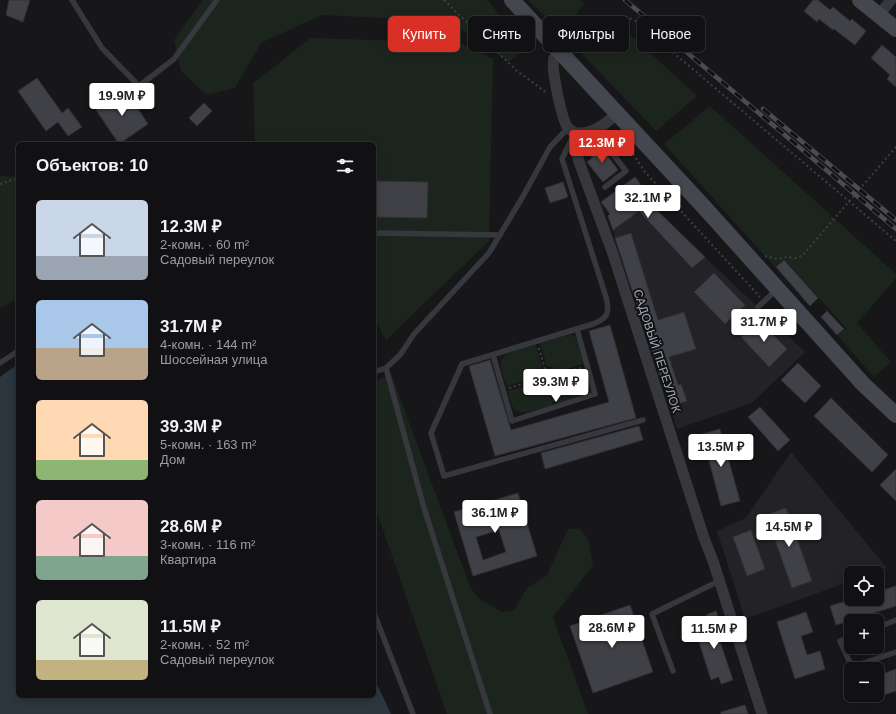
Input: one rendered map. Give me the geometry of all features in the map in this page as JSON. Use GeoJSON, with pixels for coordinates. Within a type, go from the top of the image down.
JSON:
{"type":"FeatureCollection","features":[{"type":"Feature","properties":{"kind":"main road"},"geometry":{"type":"LineString","coordinates":[[512,0],[543,33]]}},
{"type":"Feature","properties":{"kind":"main road"},"geometry":{"type":"LineString","coordinates":[[860,0],[896,29]]}},
{"type":"Feature","properties":{"kind":"main road"},"geometry":{"type":"LineString","coordinates":[[561,52],[863,384],[896,415]]}},
{"type":"Feature","properties":{"kind":"street"},"geometry":{"type":"LineString","coordinates":[[878,15],[891,0]]}},
{"type":"Feature","properties":{"kind":"street","name":"САДОВЫЙ ПЕРЕУЛОК"},"geometry":{"type":"LineString","coordinates":[[558,52],[554,59],[554,70],[559,100],[564,118],[572,130],[578,159],[613,254],[762,714]]}},
{"type":"Feature","properties":{"kind":"street"},"geometry":{"type":"LineString","coordinates":[[572,130],[584,133],[596,133],[616,112]]}},
{"type":"Feature","properties":{"kind":"lane"},"geometry":{"type":"LineString","coordinates":[[72,0],[102,48],[139,86],[174,59],[217,0]]}},
{"type":"Feature","properties":{"kind":"lane"},"geometry":{"type":"LineString","coordinates":[[376,371],[386,368],[400,355],[414,334],[489,253],[550,147],[572,130]]}},
{"type":"Feature","properties":{"kind":"lane"},"geometry":{"type":"LineString","coordinates":[[572,130],[562,159],[608,305],[607,313],[601,321],[462,364],[431,433],[444,476],[643,420]]}},
{"type":"Feature","properties":{"kind":"lane"},"geometry":{"type":"LineString","coordinates":[[596,133],[626,171],[605,187]]}},
{"type":"Feature","properties":{"kind":"lane"},"geometry":{"type":"LineString","coordinates":[[376,233],[500,235]]}},
{"type":"Feature","properties":{"kind":"lane"},"geometry":{"type":"LineString","coordinates":[[758,307],[777,288]]}},
{"type":"Feature","properties":{"kind":"lane"},"geometry":{"type":"LineString","coordinates":[[493,355],[512,422],[595,394],[577,329]]}},
{"type":"Feature","properties":{"kind":"lane"},"geometry":{"type":"LineString","coordinates":[[0,363],[16,352]]}},
{"type":"Feature","properties":{"kind":"lane"},"geometry":{"type":"LineString","coordinates":[[386,368],[424,508],[490,714]]}},
{"type":"Feature","properties":{"kind":"lane"},"geometry":{"type":"LineString","coordinates":[[673,671],[652,614],[719,581]]}},
{"type":"Feature","properties":{"kind":"lane"},"geometry":{"type":"LineString","coordinates":[[376,618],[413,714]]}},
{"type":"Feature","properties":{"kind":"lane"},"geometry":{"type":"LineString","coordinates":[[884,625],[896,620]]}},
{"type":"Feature","properties":{"kind":"lane"},"geometry":{"type":"LineString","coordinates":[[844,640],[840,641],[844,650]]}},
{"type":"Feature","properties":{"kind":"lane"},"geometry":{"type":"LineString","coordinates":[[846,654],[852,667],[896,652]]}},
{"type":"Feature","properties":{"kind":"path"},"geometry":{"type":"LineString","coordinates":[[444,0],[517,71],[559,100]]}},
{"type":"Feature","properties":{"kind":"path"},"geometry":{"type":"LineString","coordinates":[[629,18],[636,21],[896,241]]}},
{"type":"Feature","properties":{"kind":"path"},"geometry":{"type":"LineString","coordinates":[[596,133],[610,137],[630,149],[645,172],[764,301]]}},
{"type":"Feature","properties":{"kind":"path"},"geometry":{"type":"LineString","coordinates":[[764,256],[777,258],[788,256],[796,258],[803,255],[896,147]]}},
{"type":"Feature","properties":{"kind":"path"},"geometry":{"type":"LineString","coordinates":[[0,184],[16,179]]}},
{"type":"Feature","properties":{"kind":"path"},"geometry":{"type":"LineString","coordinates":[[538,341],[545,369]]}},
{"type":"Feature","properties":{"kind":"path"},"geometry":{"type":"LineString","coordinates":[[555,375],[587,366]]}},
{"type":"Feature","properties":{"kind":"path"},"geometry":{"type":"LineString","coordinates":[[549,368],[555,375],[555,380],[549,385],[542,384],[539,379],[539,373],[549,368]]}},
{"type":"Feature","properties":{"kind":"path"},"geometry":{"type":"LineString","coordinates":[[503,390],[539,379]]}},
{"type":"Feature","properties":{"kind":"path"},"geometry":{"type":"LineString","coordinates":[[549,385],[555,407]]}},
{"type":"Feature","properties":{"kind":"shaded area"},"geometry":{"type":"Polygon","coordinates":[[[203,0],[487,0],[500,16],[468,16],[468,34],[460,30],[460,16],[388,16],[388,18],[322,15],[261,43],[235,88],[206,95],[181,71],[174,40],[203,0]]]}},
{"type":"Feature","properties":{"kind":"shaded area"},"geometry":{"type":"Polygon","coordinates":[[[528,0],[580,0],[585,4],[573,16],[545,16],[528,0]]]}},
{"type":"Feature","properties":{"kind":"shaded area"},"geometry":{"type":"Polygon","coordinates":[[[629,34],[637,41],[637,52],[649,52],[697,96],[656,131],[582,54],[585,52],[629,52],[629,34]]]}},
{"type":"Feature","properties":{"kind":"shaded area"},"geometry":{"type":"Polygon","coordinates":[[[311,38],[388,41],[388,52],[460,52],[461,43],[468,46],[468,52],[479,52],[493,59],[489,241],[386,340],[376,322],[376,142],[255,142],[253,83],[311,38]]]}},
{"type":"Feature","properties":{"kind":"shaded area"},"geometry":{"type":"Polygon","coordinates":[[[495,52],[523,52],[508,62],[495,52]]]}},
{"type":"Feature","properties":{"kind":"shaded area"},"geometry":{"type":"Polygon","coordinates":[[[710,106],[896,274],[896,278],[857,323],[891,362],[874,377],[838,336],[846,328],[784,259],[775,267],[664,144],[710,106]]]}},
{"type":"Feature","properties":{"kind":"shaded area"},"geometry":{"type":"Polygon","coordinates":[[[0,176],[16,177],[16,300],[0,308],[0,176]]]}},
{"type":"Feature","properties":{"kind":"shaded area"},"geometry":{"type":"Polygon","coordinates":[[[639,193],[805,352],[752,403],[677,429],[608,216],[639,193]]]}},
{"type":"Feature","properties":{"kind":"shaded area"},"geometry":{"type":"Polygon","coordinates":[[[568,335],[576,337],[584,364],[556,372],[553,367],[547,366],[540,343],[568,335]]]}},
{"type":"Feature","properties":{"kind":"shaded area"},"geometry":{"type":"Polygon","coordinates":[[[536,345],[542,367],[538,371],[537,377],[507,386],[501,367],[501,362],[504,357],[513,351],[536,345]]]}},
{"type":"Feature","properties":{"kind":"shaded area"},"geometry":{"type":"Polygon","coordinates":[[[16,365],[16,698],[376,698],[376,682],[391,714],[0,714],[0,377],[16,365]]]}},
{"type":"Feature","properties":{"kind":"shaded area"},"geometry":{"type":"Polygon","coordinates":[[[585,369],[590,385],[586,394],[557,404],[552,386],[556,383],[557,377],[585,369]]]}},
{"type":"Feature","properties":{"kind":"shaded area"},"geometry":{"type":"Polygon","coordinates":[[[391,374],[471,589],[480,599],[502,612],[514,611],[526,589],[547,575],[568,529],[580,529],[588,539],[593,565],[553,617],[588,714],[447,714],[376,510],[376,381],[391,374]]]}},
{"type":"Feature","properties":{"kind":"shaded area"},"geometry":{"type":"Polygon","coordinates":[[[538,383],[542,387],[548,387],[553,405],[527,412],[514,409],[508,391],[538,383]]]}},
{"type":"Feature","properties":{"kind":"shaded area"},"geometry":{"type":"Polygon","coordinates":[[[791,452],[887,568],[884,569],[884,566],[844,566],[844,584],[745,619],[717,531],[746,518],[791,452]]]}},
{"type":"Feature","properties":{"kind":"building"},"geometry":{"type":"Polygon","coordinates":[[[9,0],[30,0],[23,22],[6,15],[9,0]]]}},
{"type":"Feature","properties":{"kind":"building"},"geometry":{"type":"Polygon","coordinates":[[[813,0],[818,0],[830,10],[833,7],[850,21],[852,19],[866,31],[855,45],[819,19],[817,22],[804,11],[813,0]]]}},
{"type":"Feature","properties":{"kind":"building"},"geometry":{"type":"Polygon","coordinates":[[[882,45],[896,57],[896,87],[887,79],[890,75],[871,58],[882,45]]]}},
{"type":"Feature","properties":{"kind":"building"},"geometry":{"type":"Polygon","coordinates":[[[37,78],[62,113],[68,108],[82,127],[68,136],[58,122],[46,131],[18,91],[37,78]]]}},
{"type":"Feature","properties":{"kind":"building"},"geometry":{"type":"Polygon","coordinates":[[[125,89],[148,124],[122,142],[118,142],[96,110],[125,89]]]}},
{"type":"Feature","properties":{"kind":"building"},"geometry":{"type":"Polygon","coordinates":[[[204,103],[212,111],[197,126],[189,118],[204,103]]]}},
{"type":"Feature","properties":{"kind":"building"},"geometry":{"type":"Polygon","coordinates":[[[600,146],[618,170],[603,182],[587,162],[592,158],[590,154],[600,146]]]}},
{"type":"Feature","properties":{"kind":"building"},"geometry":{"type":"Polygon","coordinates":[[[635,177],[644,189],[639,193],[705,257],[692,268],[639,211],[613,230],[608,216],[610,214],[601,202],[635,177]]]}},
{"type":"Feature","properties":{"kind":"building"},"geometry":{"type":"Polygon","coordinates":[[[376,181],[428,182],[427,218],[376,217],[376,181]]]}},
{"type":"Feature","properties":{"kind":"building"},"geometry":{"type":"Polygon","coordinates":[[[563,182],[568,197],[550,203],[545,188],[563,182]]]}},
{"type":"Feature","properties":{"kind":"building"},"geometry":{"type":"Polygon","coordinates":[[[631,233],[658,320],[684,312],[696,349],[669,357],[678,385],[681,384],[687,401],[673,406],[666,387],[664,388],[615,238],[631,233]]]}},
{"type":"Feature","properties":{"kind":"building"},"geometry":{"type":"Polygon","coordinates":[[[784,260],[818,298],[810,306],[776,267],[784,260]]]}},
{"type":"Feature","properties":{"kind":"building"},"geometry":{"type":"Polygon","coordinates":[[[714,273],[745,305],[725,324],[694,292],[714,273]]]}},
{"type":"Feature","properties":{"kind":"building"},"geometry":{"type":"Polygon","coordinates":[[[827,311],[844,329],[837,335],[821,317],[827,311]]]}},
{"type":"Feature","properties":{"kind":"building"},"geometry":{"type":"Polygon","coordinates":[[[759,320],[787,349],[769,367],[741,337],[759,320]]]}},
{"type":"Feature","properties":{"kind":"building"},"geometry":{"type":"Polygon","coordinates":[[[610,325],[636,418],[495,456],[469,366],[490,360],[511,430],[609,402],[589,331],[610,325]]]}},
{"type":"Feature","properties":{"kind":"building"},"geometry":{"type":"Polygon","coordinates":[[[798,363],[821,386],[805,403],[781,380],[798,363]]]}},
{"type":"Feature","properties":{"kind":"building"},"geometry":{"type":"Polygon","coordinates":[[[831,398],[888,455],[872,472],[814,416],[831,398]]]}},
{"type":"Feature","properties":{"kind":"building"},"geometry":{"type":"Polygon","coordinates":[[[760,407],[790,440],[778,451],[748,417],[760,407]]]}},
{"type":"Feature","properties":{"kind":"building"},"geometry":{"type":"Polygon","coordinates":[[[639,426],[643,440],[545,469],[541,453],[639,426]]]}},
{"type":"Feature","properties":{"kind":"building"},"geometry":{"type":"Polygon","coordinates":[[[720,429],[740,501],[721,506],[702,434],[720,429]]]}},
{"type":"Feature","properties":{"kind":"building"},"geometry":{"type":"Polygon","coordinates":[[[896,469],[896,501],[880,485],[896,469]]]}},
{"type":"Feature","properties":{"kind":"building"},"geometry":{"type":"Polygon","coordinates":[[[518,493],[537,556],[473,576],[454,512],[518,493]],[[499,530],[476,537],[483,560],[506,552],[499,530]]]}},
{"type":"Feature","properties":{"kind":"building"},"geometry":{"type":"Polygon","coordinates":[[[786,508],[812,581],[792,588],[766,515],[786,508]]]}},
{"type":"Feature","properties":{"kind":"building"},"geometry":{"type":"Polygon","coordinates":[[[751,530],[765,569],[747,576],[733,537],[751,530]]]}},
{"type":"Feature","properties":{"kind":"building"},"geometry":{"type":"Polygon","coordinates":[[[896,586],[896,606],[871,614],[844,614],[844,622],[836,625],[830,606],[844,602],[844,606],[884,606],[884,590],[896,586]]]}},
{"type":"Feature","properties":{"kind":"building"},"geometry":{"type":"Polygon","coordinates":[[[630,605],[653,672],[593,693],[570,626],[630,605]]]}},
{"type":"Feature","properties":{"kind":"building"},"geometry":{"type":"Polygon","coordinates":[[[716,611],[721,625],[715,627],[733,680],[721,684],[719,677],[711,680],[695,629],[709,625],[706,615],[716,611]]]}},
{"type":"Feature","properties":{"kind":"building"},"geometry":{"type":"Polygon","coordinates":[[[806,612],[813,632],[801,636],[807,655],[820,651],[825,669],[795,679],[777,622],[806,612]]]}},
{"type":"Feature","properties":{"kind":"building"},"geometry":{"type":"Polygon","coordinates":[[[896,669],[896,691],[884,695],[884,673],[896,669]]]}},
{"type":"Feature","properties":{"kind":"building"},"geometry":{"type":"Polygon","coordinates":[[[745,705],[748,714],[721,714],[721,712],[745,705]]]}},
{"type":"Feature","properties":{"kind":"railway"},"geometry":{"type":"LineString","coordinates":[[625,0],[896,229]]}},
{"type":"Feature","properties":{"kind":"railway"},"geometry":{"type":"LineString","coordinates":[[763,109],[896,220]]}}]}
